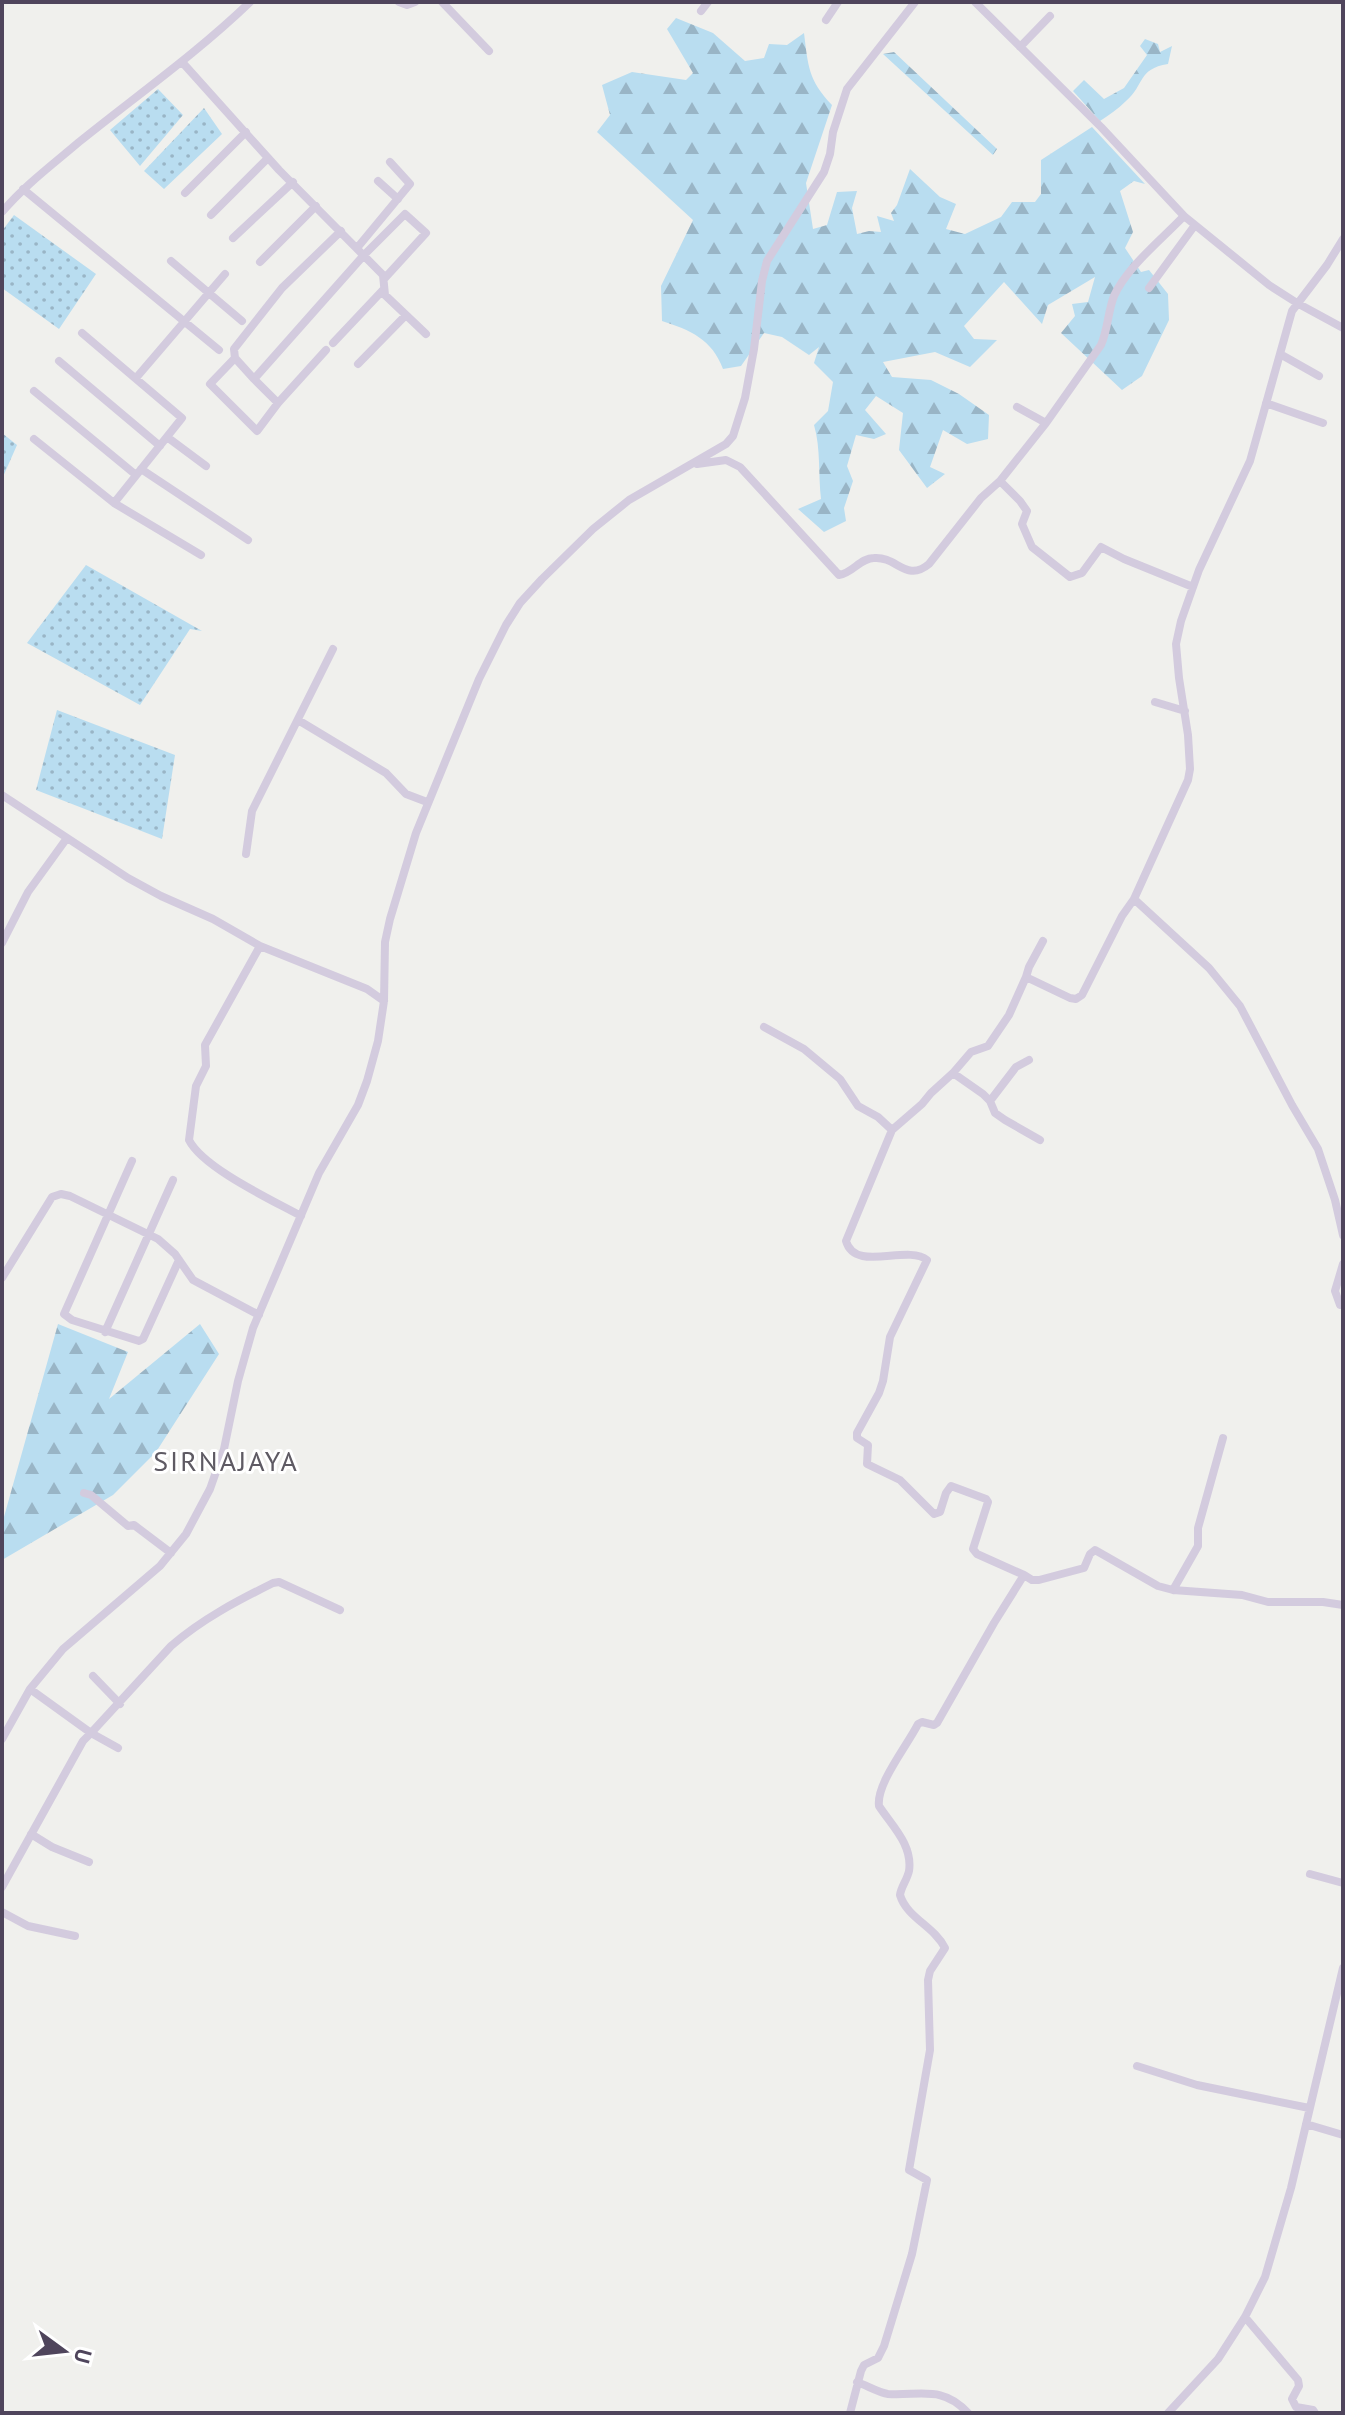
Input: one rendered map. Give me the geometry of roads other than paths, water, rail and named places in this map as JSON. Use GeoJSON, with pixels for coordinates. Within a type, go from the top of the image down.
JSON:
{"type":"FeatureCollection","features":[{"type":"Feature","properties":{"kind":"street"},"geometry":{"type":"LineString","coordinates":[[2,212],[52,163],[182,62],[250,2]]}},
{"type":"Feature","properties":{"kind":"street"},"geometry":{"type":"LineString","coordinates":[[399,2],[407,5],[415,2]]}},
{"type":"Feature","properties":{"kind":"street"},"geometry":{"type":"LineString","coordinates":[[442,2],[489,51]]}},
{"type":"Feature","properties":{"kind":"street"},"geometry":{"type":"LineString","coordinates":[[701,11],[708,2]]}},
{"type":"Feature","properties":{"kind":"street"},"geometry":{"type":"LineString","coordinates":[[826,20],[838,2]]}},
{"type":"Feature","properties":{"kind":"street"},"geometry":{"type":"LineString","coordinates":[[2,1739],[30,1689],[63,1649],[130,1593],[171,1553],[186,1534],[210,1489],[224,1449],[244,1358],[259,1315],[319,1173],[363,1093],[378,1041],[384,1001],[385,942],[390,919],[427,802],[479,679],[506,625],[520,603],[593,529],[629,500],[726,444],[733,436],[745,398],[767,261],[824,172],[847,89],[915,2]]}},
{"type":"Feature","properties":{"kind":"street"},"geometry":{"type":"LineString","coordinates":[[975,2],[1101,127],[1184,216],[1269,285],[1343,328]]}},
{"type":"Feature","properties":{"kind":"street"},"geometry":{"type":"LineString","coordinates":[[1020,47],[1050,16]]}},
{"type":"Feature","properties":{"kind":"street"},"geometry":{"type":"LineString","coordinates":[[182,62],[268,158],[366,254],[384,279]]}},
{"type":"Feature","properties":{"kind":"street"},"geometry":{"type":"LineString","coordinates":[[185,193],[246,132]]}},
{"type":"Feature","properties":{"kind":"street"},"geometry":{"type":"LineString","coordinates":[[211,215],[268,158]]}},
{"type":"Feature","properties":{"kind":"street"},"geometry":{"type":"LineString","coordinates":[[357,248],[410,184],[390,162]]}},
{"type":"Feature","properties":{"kind":"street"},"geometry":{"type":"LineString","coordinates":[[378,181],[398,199]]}},
{"type":"Feature","properties":{"kind":"street"},"geometry":{"type":"LineString","coordinates":[[233,238],[293,182]]}},
{"type":"Feature","properties":{"kind":"street"},"geometry":{"type":"LineString","coordinates":[[23,189],[219,350]]}},
{"type":"Feature","properties":{"kind":"street"},"geometry":{"type":"LineString","coordinates":[[2,206],[12,201]]}},
{"type":"Feature","properties":{"kind":"street"},"geometry":{"type":"LineString","coordinates":[[260,262],[316,206]]}},
{"type":"Feature","properties":{"kind":"street"},"geometry":{"type":"LineString","coordinates":[[235,358],[210,384],[257,431],[278,403],[383,290],[384,279],[426,233],[405,214],[254,379]]}},
{"type":"Feature","properties":{"kind":"street"},"geometry":{"type":"LineString","coordinates":[[692,464],[733,462],[835,572],[844,575],[865,559],[875,557],[918,572],[925,568],[981,498],[1000,481],[1046,423],[1101,345],[1118,289],[1184,216]]}},
{"type":"Feature","properties":{"kind":"street"},"geometry":{"type":"LineString","coordinates":[[1149,288],[1195,225]]}},
{"type":"Feature","properties":{"kind":"street"},"geometry":{"type":"LineString","coordinates":[[278,403],[235,358],[234,349],[282,288],[341,231]]}},
{"type":"Feature","properties":{"kind":"street"},"geometry":{"type":"LineString","coordinates":[[1026,977],[1070,998],[1076,999],[1082,995],[1122,916],[1134,899],[1188,780],[1190,769],[1185,711],[1176,644],[1181,621],[1193,587],[1247,469],[1289,320],[1297,303],[1343,239]]}},
{"type":"Feature","properties":{"kind":"street"},"geometry":{"type":"LineString","coordinates":[[171,261],[242,321]]}},
{"type":"Feature","properties":{"kind":"street"},"geometry":{"type":"LineString","coordinates":[[136,378],[225,274]]}},
{"type":"Feature","properties":{"kind":"street"},"geometry":{"type":"LineString","coordinates":[[383,290],[426,334]]}},
{"type":"Feature","properties":{"kind":"street"},"geometry":{"type":"LineString","coordinates":[[358,364],[406,315]]}},
{"type":"Feature","properties":{"kind":"street"},"geometry":{"type":"LineString","coordinates":[[82,333],[182,418],[114,503]]}},
{"type":"Feature","properties":{"kind":"street"},"geometry":{"type":"LineString","coordinates":[[1280,354],[1319,376]]}},
{"type":"Feature","properties":{"kind":"street"},"geometry":{"type":"LineString","coordinates":[[59,361],[160,446]]}},
{"type":"Feature","properties":{"kind":"street"},"geometry":{"type":"LineString","coordinates":[[34,391],[139,472],[248,540]]}},
{"type":"Feature","properties":{"kind":"street"},"geometry":{"type":"LineString","coordinates":[[1266,403],[1323,423]]}},
{"type":"Feature","properties":{"kind":"street"},"geometry":{"type":"LineString","coordinates":[[1017,407],[1046,423]]}},
{"type":"Feature","properties":{"kind":"street"},"geometry":{"type":"LineString","coordinates":[[167,437],[206,466]]}},
{"type":"Feature","properties":{"kind":"street"},"geometry":{"type":"LineString","coordinates":[[34,439],[114,503],[201,555]]}},
{"type":"Feature","properties":{"kind":"street"},"geometry":{"type":"LineString","coordinates":[[1000,481],[1027,511],[1022,524],[1032,547],[1070,577],[1082,573],[1101,547],[1193,587]]}},
{"type":"Feature","properties":{"kind":"street"},"geometry":{"type":"LineString","coordinates":[[246,854],[252,811],[333,649]]}},
{"type":"Feature","properties":{"kind":"street"},"geometry":{"type":"LineString","coordinates":[[1155,702],[1185,711]]}},
{"type":"Feature","properties":{"kind":"street"},"geometry":{"type":"LineString","coordinates":[[298,720],[386,773],[406,794],[427,802]]}},
{"type":"Feature","properties":{"kind":"street"},"geometry":{"type":"LineString","coordinates":[[2,795],[161,896],[213,919],[260,946],[367,989],[384,1001]]}},
{"type":"Feature","properties":{"kind":"street"},"geometry":{"type":"LineString","coordinates":[[2,943],[28,892],[67,838]]}},
{"type":"Feature","properties":{"kind":"street"},"geometry":{"type":"LineString","coordinates":[[1134,899],[1209,968],[1240,1006],[1318,1149],[1343,1235]]}},
{"type":"Feature","properties":{"kind":"street"},"geometry":{"type":"LineString","coordinates":[[1043,941],[1009,1015],[988,1046],[971,1052],[922,1104],[892,1130],[849,1229],[846,1241],[852,1252],[868,1257],[918,1255],[927,1260],[890,1337],[879,1393],[858,1429],[857,1438],[868,1445],[867,1464],[900,1480],[934,1514],[940,1512],[951,1486],[988,1500],[973,1549],[977,1554],[1032,1580],[1084,1568],[1091,1551],[1095,1550],[1158,1586],[1173,1590],[1242,1595],[1268,1602],[1343,1605]]}},
{"type":"Feature","properties":{"kind":"street"},"geometry":{"type":"LineString","coordinates":[[260,946],[205,1045],[206,1066],[196,1086],[189,1140],[198,1153],[236,1180],[301,1216]]}},
{"type":"Feature","properties":{"kind":"street"},"geometry":{"type":"LineString","coordinates":[[764,1027],[804,1049],[840,1079],[858,1106],[878,1117],[892,1130]]}},
{"type":"Feature","properties":{"kind":"street"},"geometry":{"type":"LineString","coordinates":[[990,1101],[1016,1067],[1029,1060]]}},
{"type":"Feature","properties":{"kind":"street"},"geometry":{"type":"LineString","coordinates":[[953,1073],[990,1101],[995,1113],[1040,1140]]}},
{"type":"Feature","properties":{"kind":"street"},"geometry":{"type":"LineString","coordinates":[[132,1161],[64,1314],[66,1318],[105,1332],[134,1340],[143,1339],[179,1260]]}},
{"type":"Feature","properties":{"kind":"street"},"geometry":{"type":"LineString","coordinates":[[105,1332],[173,1180]]}},
{"type":"Feature","properties":{"kind":"street"},"geometry":{"type":"LineString","coordinates":[[2,1278],[52,1197],[61,1194],[169,1247],[193,1280],[259,1315]]}},
{"type":"Feature","properties":{"kind":"street"},"geometry":{"type":"LineString","coordinates":[[1340,1305],[1335,1291],[1343,1264]]}},
{"type":"Feature","properties":{"kind":"street"},"geometry":{"type":"LineString","coordinates":[[1173,1590],[1198,1546],[1198,1528],[1223,1438]]}},
{"type":"Feature","properties":{"kind":"street"},"geometry":{"type":"LineString","coordinates":[[84,1493],[171,1553]]}},
{"type":"Feature","properties":{"kind":"street"},"geometry":{"type":"LineString","coordinates":[[850,2413],[864,2365],[881,2355],[901,2296],[927,2180],[909,2170],[930,2050],[927,1990],[930,1971],[945,1948],[926,1924],[904,1907],[900,1895],[908,1873],[908,1856],[903,1840],[879,1806],[879,1792],[918,1724],[937,1723],[1024,1575]]}},
{"type":"Feature","properties":{"kind":"street"},"geometry":{"type":"LineString","coordinates":[[2,1887],[75,1753],[185,1634],[241,1598],[279,1582],[340,1610]]}},
{"type":"Feature","properties":{"kind":"street"},"geometry":{"type":"LineString","coordinates":[[93,1676],[120,1704]]}},
{"type":"Feature","properties":{"kind":"street"},"geometry":{"type":"LineString","coordinates":[[30,1689],[91,1733],[118,1748]]}},
{"type":"Feature","properties":{"kind":"street"},"geometry":{"type":"LineString","coordinates":[[31,1834],[52,1847],[89,1862]]}},
{"type":"Feature","properties":{"kind":"street"},"geometry":{"type":"LineString","coordinates":[[1310,1874],[1343,1883]]}},
{"type":"Feature","properties":{"kind":"street"},"geometry":{"type":"LineString","coordinates":[[2,1912],[28,1926],[75,1936]]}},
{"type":"Feature","properties":{"kind":"street"},"geometry":{"type":"LineString","coordinates":[[1168,2413],[1218,2359],[1245,2317],[1265,2277],[1343,1968]]}},
{"type":"Feature","properties":{"kind":"street"},"geometry":{"type":"LineString","coordinates":[[1137,2066],[1197,2085],[1309,2108]]}},
{"type":"Feature","properties":{"kind":"street"},"geometry":{"type":"LineString","coordinates":[[1306,2124],[1343,2135]]}},
{"type":"Feature","properties":{"kind":"street"},"geometry":{"type":"LineString","coordinates":[[1245,2317],[1298,2380],[1299,2386],[1292,2399],[1296,2407],[1315,2413]]}},
{"type":"Feature","properties":{"kind":"street"},"geometry":{"type":"LineString","coordinates":[[857,2382],[887,2394],[938,2394],[951,2398],[968,2413]]}},
{"type":"Feature","properties":{"kind":"district","name":"SIRNAJAYA"},"geometry":{"type":"Point","coordinates":[226,1460]}}]}
